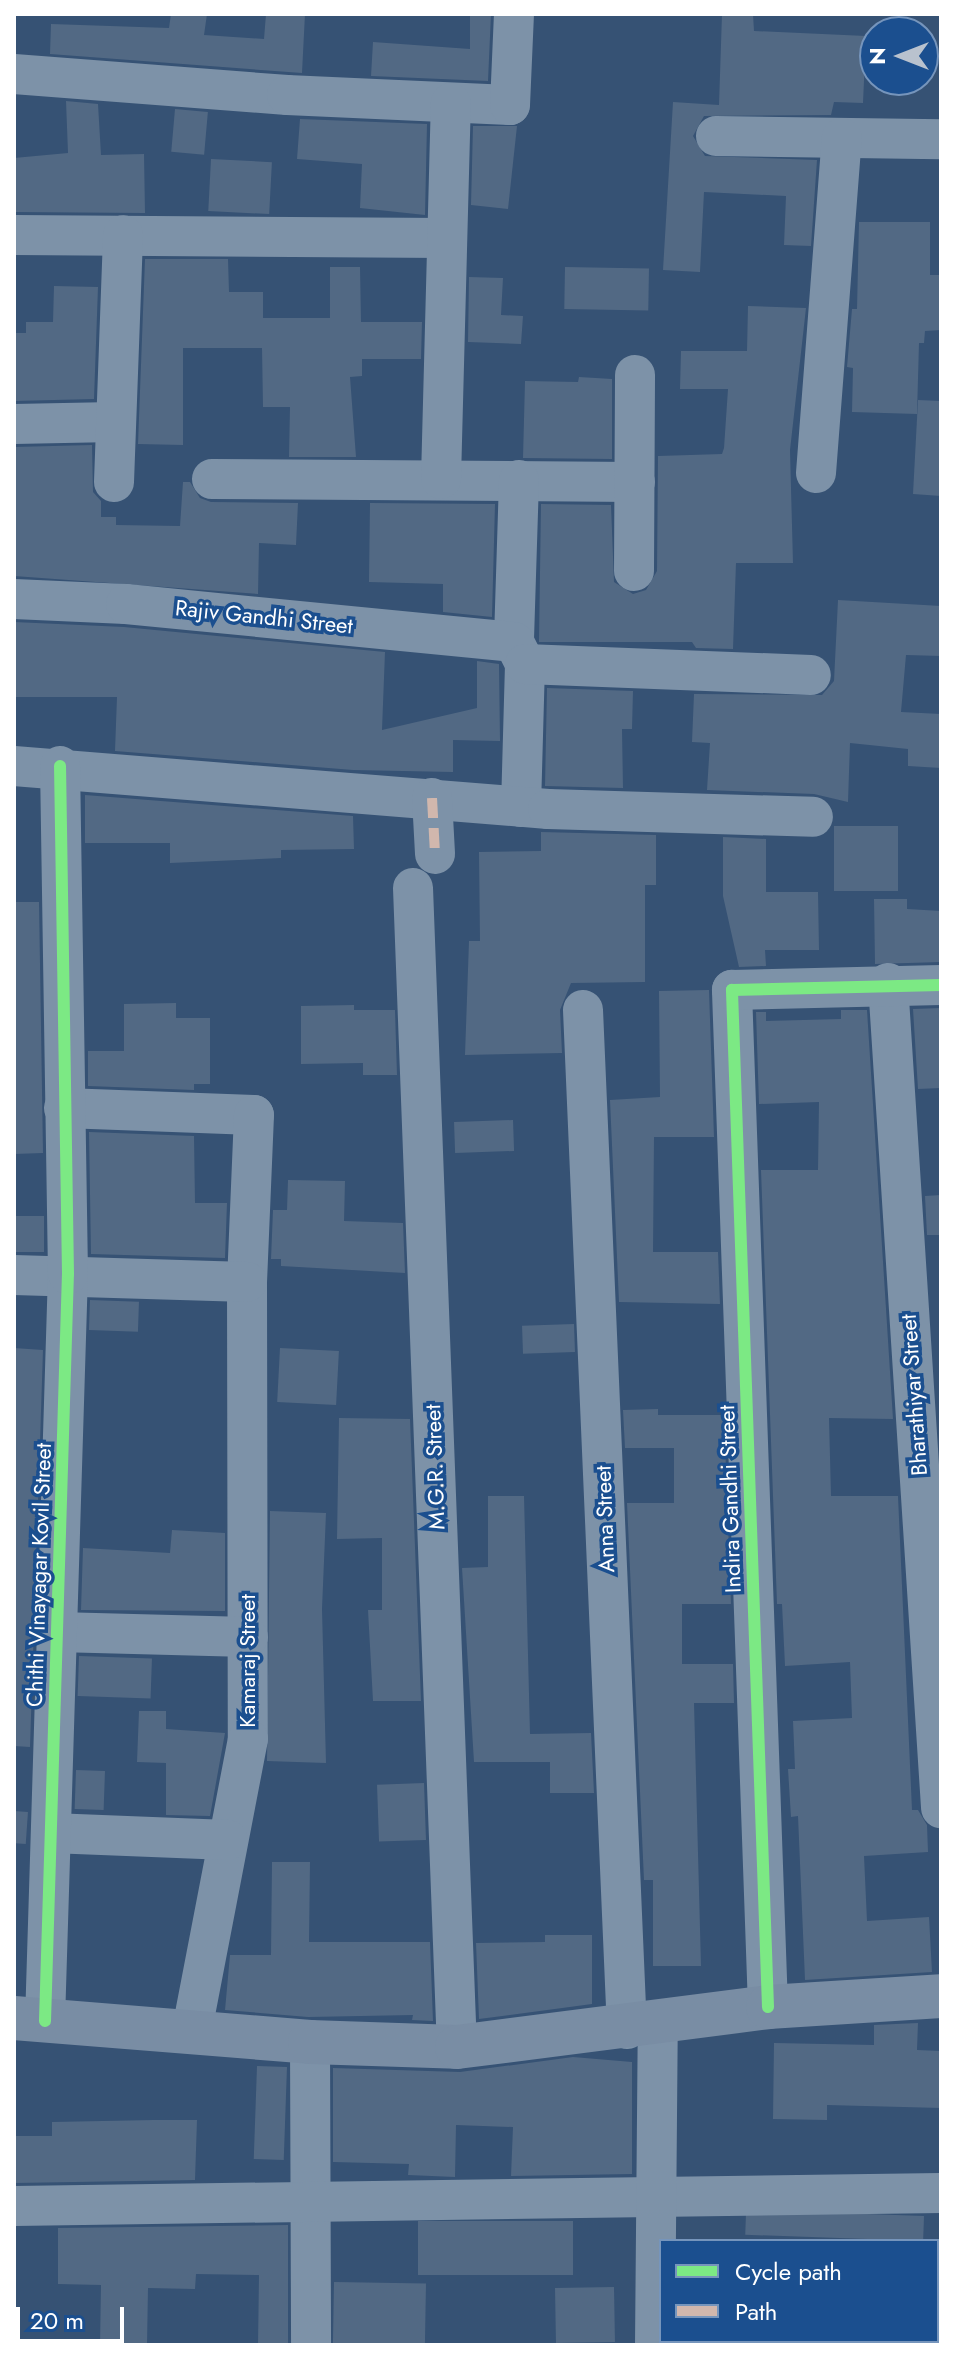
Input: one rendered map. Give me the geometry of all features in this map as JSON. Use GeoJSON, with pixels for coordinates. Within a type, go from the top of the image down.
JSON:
{"type":"FeatureCollection","features":[{"type":"Feature","properties":{"kind":"street"},"geometry":{"type":"LineString","coordinates":[[14,74],[510,105],[514,14]]}},
{"type":"Feature","properties":{"kind":"street"},"geometry":{"type":"LineString","coordinates":[[441,479],[451,103]]}},
{"type":"Feature","properties":{"kind":"street"},"geometry":{"type":"LineString","coordinates":[[716,136],[941,139]]}},
{"type":"Feature","properties":{"kind":"street"},"geometry":{"type":"LineString","coordinates":[[816,473],[842,138]]}},
{"type":"Feature","properties":{"kind":"street"},"geometry":{"type":"LineString","coordinates":[[14,235],[446,238]]}},
{"type":"Feature","properties":{"kind":"street"},"geometry":{"type":"LineString","coordinates":[[114,482],[123,235]]}},
{"type":"Feature","properties":{"kind":"street"},"geometry":{"type":"LineString","coordinates":[[634,571],[635,375]]}},
{"type":"Feature","properties":{"kind":"street"},"geometry":{"type":"LineString","coordinates":[[14,424],[114,422]]}},
{"type":"Feature","properties":{"kind":"street"},"geometry":{"type":"LineString","coordinates":[[212,479],[635,482]]}},
{"type":"Feature","properties":{"kind":"street"},"geometry":{"type":"LineString","coordinates":[[519,480],[521,807]]}},
{"type":"Feature","properties":{"kind":"street","name":"Rajiv Gandhi Street"},"geometry":{"type":"LineString","coordinates":[[14,599],[126,604],[519,653],[811,675]]}},
{"type":"Feature","properties":{"kind":"street"},"geometry":{"type":"LineString","coordinates":[[14,766],[60,766],[521,807],[813,817]]}},
{"type":"Feature","properties":{"kind":"street","name":"Chithi Vinayagar Kovil Street"},"geometry":{"type":"LineString","coordinates":[[30,2020],[51,1833],[68,1274],[60,766]]}},
{"type":"Feature","properties":{"kind":"street"},"geometry":{"type":"LineString","coordinates":[[432,798],[435,854]]}},
{"type":"Feature","properties":{"kind":"street","name":"M.G.R. Street"},"geometry":{"type":"LineString","coordinates":[[413,888],[457,2047]]}},
{"type":"Feature","properties":{"kind":"street"},"geometry":{"type":"LineString","coordinates":[[888,983],[941,985]]}},
{"type":"Feature","properties":{"kind":"street","name":"Indira Gandhi Street"},"geometry":{"type":"LineString","coordinates":[[768,2007],[732,990],[888,983]]}},
{"type":"Feature","properties":{"kind":"street","name":"Bharathiyar Street"},"geometry":{"type":"LineString","coordinates":[[888,983],[941,1808]]}},
{"type":"Feature","properties":{"kind":"street","name":"Anna Street"},"geometry":{"type":"LineString","coordinates":[[583,1010],[643,2026],[657,2196],[655,2345]]}},
{"type":"Feature","properties":{"kind":"street","name":"Kamaraj Street"},"geometry":{"type":"LineString","coordinates":[[64,1108],[254,1115],[247,1282],[248,1739],[191,2034]]}},
{"type":"Feature","properties":{"kind":"street"},"geometry":{"type":"LineString","coordinates":[[14,1275],[68,1274],[247,1282]]}},
{"type":"Feature","properties":{"kind":"street"},"geometry":{"type":"LineString","coordinates":[[57,1632],[248,1637]]}},
{"type":"Feature","properties":{"kind":"street"},"geometry":{"type":"LineString","coordinates":[[51,1833],[228,1840]]}},
{"type":"Feature","properties":{"kind":"street"},"geometry":{"type":"LineString","coordinates":[[30,2020],[310,2042],[457,2047],[643,2026],[768,2007],[941,1996]]}},
{"type":"Feature","properties":{"kind":"street"},"geometry":{"type":"LineString","coordinates":[[310,2042],[311,2345]]}},
{"type":"Feature","properties":{"kind":"street"},"geometry":{"type":"LineString","coordinates":[[14,2206],[310,2199],[941,2193]]}},
{"type":"Feature","properties":{"kind":"building"},"geometry":{"type":"Polygon","coordinates":[[[171,14],[207,14],[204,35],[264,39],[266,14],[305,14],[302,73],[50,54],[51,24],[169,28],[171,14]]]}},
{"type":"Feature","properties":{"kind":"building"},"geometry":{"type":"Polygon","coordinates":[[[470,14],[491,14],[488,81],[371,76],[373,42],[470,49],[470,14]]]}},
{"type":"Feature","properties":{"kind":"building"},"geometry":{"type":"Polygon","coordinates":[[[722,14],[753,14],[754,31],[859,36],[859,96],[863,96],[863,103],[834,102],[831,115],[704,116],[693,136],[705,156],[817,160],[811,246],[784,245],[786,196],[704,192],[700,272],[663,270],[673,102],[719,105],[722,14]]]}},
{"type":"Feature","properties":{"kind":"building"},"geometry":{"type":"Polygon","coordinates":[[[66,101],[98,104],[101,155],[144,154],[145,213],[14,212],[14,158],[68,153],[66,101]]]}},
{"type":"Feature","properties":{"kind":"building"},"geometry":{"type":"Polygon","coordinates":[[[175,109],[208,112],[204,155],[171,152],[175,109]]]}},
{"type":"Feature","properties":{"kind":"building"},"geometry":{"type":"Polygon","coordinates":[[[300,119],[427,124],[425,215],[360,208],[362,164],[297,159],[300,119]]]}},
{"type":"Feature","properties":{"kind":"building"},"geometry":{"type":"Polygon","coordinates":[[[473,126],[517,126],[508,209],[471,205],[473,126]]]}},
{"type":"Feature","properties":{"kind":"building"},"geometry":{"type":"Polygon","coordinates":[[[211,159],[272,162],[269,214],[208,211],[211,159]]]}},
{"type":"Feature","properties":{"kind":"building"},"geometry":{"type":"Polygon","coordinates":[[[859,222],[930,222],[930,275],[941,275],[941,330],[925,331],[924,343],[919,343],[917,414],[852,412],[853,368],[847,367],[852,309],[857,309],[859,222]]]}},
{"type":"Feature","properties":{"kind":"building"},"geometry":{"type":"Polygon","coordinates":[[[145,259],[228,259],[229,292],[263,292],[263,318],[330,318],[330,267],[360,267],[361,322],[422,322],[421,359],[362,359],[362,376],[350,377],[356,457],[289,457],[290,407],[263,407],[262,348],[183,348],[183,445],[138,444],[145,259]]]}},
{"type":"Feature","properties":{"kind":"building"},"geometry":{"type":"Polygon","coordinates":[[[565,267],[649,268],[648,310],[564,309],[565,267]]]}},
{"type":"Feature","properties":{"kind":"building"},"geometry":{"type":"Polygon","coordinates":[[[469,277],[503,278],[501,315],[523,316],[521,344],[468,342],[469,277]]]}},
{"type":"Feature","properties":{"kind":"building"},"geometry":{"type":"Polygon","coordinates":[[[54,286],[98,287],[94,399],[14,401],[14,333],[26,333],[26,322],[53,322],[54,286]]]}},
{"type":"Feature","properties":{"kind":"building"},"geometry":{"type":"Polygon","coordinates":[[[748,306],[806,308],[790,450],[793,563],[736,563],[733,649],[696,648],[692,642],[539,642],[541,504],[611,505],[614,582],[633,594],[646,590],[657,571],[658,456],[722,454],[724,448],[728,389],[680,389],[681,351],[747,351],[748,306]]]}},
{"type":"Feature","properties":{"kind":"building"},"geometry":{"type":"Polygon","coordinates":[[[579,377],[612,379],[612,459],[523,458],[525,381],[578,382],[579,377]]]}},
{"type":"Feature","properties":{"kind":"building"},"geometry":{"type":"Polygon","coordinates":[[[918,400],[941,401],[941,496],[913,494],[918,400]]]}},
{"type":"Feature","properties":{"kind":"building"},"geometry":{"type":"Polygon","coordinates":[[[92,445],[93,492],[101,501],[101,517],[116,517],[116,525],[180,526],[183,482],[190,482],[200,498],[211,502],[298,503],[296,545],[259,543],[258,594],[14,576],[14,447],[92,445]]]}},
{"type":"Feature","properties":{"kind":"building"},"geometry":{"type":"Polygon","coordinates":[[[370,503],[495,504],[492,617],[443,612],[443,584],[369,582],[370,503]]]}},
{"type":"Feature","properties":{"kind":"building"},"geometry":{"type":"Polygon","coordinates":[[[838,600],[941,606],[941,656],[906,655],[901,712],[941,714],[941,768],[908,766],[908,749],[850,743],[848,802],[814,794],[707,790],[710,743],[692,742],[694,694],[822,695],[834,681],[838,600]]]}},
{"type":"Feature","properties":{"kind":"building"},"geometry":{"type":"Polygon","coordinates":[[[14,622],[124,627],[385,652],[382,730],[477,708],[477,661],[499,664],[500,741],[453,740],[453,772],[353,770],[115,751],[117,697],[14,697],[14,622]]]}},
{"type":"Feature","properties":{"kind":"building"},"geometry":{"type":"Polygon","coordinates":[[[547,688],[633,691],[632,729],[622,729],[623,788],[545,786],[547,688]]]}},
{"type":"Feature","properties":{"kind":"building"},"geometry":{"type":"Polygon","coordinates":[[[85,795],[353,816],[354,849],[281,850],[281,858],[170,863],[170,843],[85,843],[85,795]]]}},
{"type":"Feature","properties":{"kind":"building"},"geometry":{"type":"Polygon","coordinates":[[[834,826],[898,826],[898,891],[834,891],[834,826]]]}},
{"type":"Feature","properties":{"kind":"building"},"geometry":{"type":"Polygon","coordinates":[[[541,832],[656,835],[656,885],[645,885],[645,982],[571,983],[560,1010],[562,1053],[465,1055],[469,941],[480,941],[479,852],[541,851],[541,832]]]}},
{"type":"Feature","properties":{"kind":"building"},"geometry":{"type":"Polygon","coordinates":[[[723,837],[766,839],[766,892],[818,892],[819,950],[765,950],[766,966],[739,967],[723,896],[723,837]]]}},
{"type":"Feature","properties":{"kind":"building"},"geometry":{"type":"Polygon","coordinates":[[[874,899],[907,899],[907,909],[941,911],[941,962],[875,964],[874,899]]]}},
{"type":"Feature","properties":{"kind":"building"},"geometry":{"type":"Polygon","coordinates":[[[14,902],[39,902],[43,1153],[14,1154],[14,902]]]}},
{"type":"Feature","properties":{"kind":"building"},"geometry":{"type":"Polygon","coordinates":[[[709,990],[714,1137],[654,1137],[653,1252],[718,1252],[720,1304],[619,1302],[610,1100],[660,1097],[659,991],[709,990]]]}},
{"type":"Feature","properties":{"kind":"building"},"geometry":{"type":"Polygon","coordinates":[[[176,1003],[176,1018],[210,1018],[210,1084],[194,1084],[194,1090],[88,1086],[88,1051],[124,1051],[124,1004],[176,1003]]]}},
{"type":"Feature","properties":{"kind":"building"},"geometry":{"type":"Polygon","coordinates":[[[354,1005],[354,1010],[395,1010],[397,1075],[363,1075],[363,1063],[301,1064],[301,1006],[354,1005]]]}},
{"type":"Feature","properties":{"kind":"building"},"geometry":{"type":"Polygon","coordinates":[[[941,1008],[941,1088],[918,1089],[913,1009],[941,1008]]]}},
{"type":"Feature","properties":{"kind":"building"},"geometry":{"type":"Polygon","coordinates":[[[841,1010],[867,1010],[893,1419],[829,1418],[831,1496],[898,1496],[912,1810],[918,1810],[927,1825],[928,1852],[864,1856],[867,1921],[929,1917],[932,1972],[805,1980],[798,1816],[791,1817],[788,1769],[795,1769],[793,1721],[852,1718],[850,1662],[785,1666],[782,1604],[777,1604],[761,1170],[818,1170],[819,1102],[759,1104],[756,1012],[766,1012],[766,1021],[841,1019],[841,1010]]]}},
{"type":"Feature","properties":{"kind":"building"},"geometry":{"type":"Polygon","coordinates":[[[513,1120],[514,1151],[455,1153],[454,1122],[513,1120]]]}},
{"type":"Feature","properties":{"kind":"building"},"geometry":{"type":"Polygon","coordinates":[[[89,1132],[194,1136],[195,1203],[227,1203],[225,1258],[91,1254],[89,1132]]]}},
{"type":"Feature","properties":{"kind":"building"},"geometry":{"type":"Polygon","coordinates":[[[288,1180],[345,1181],[344,1221],[403,1223],[405,1273],[281,1266],[281,1259],[271,1259],[273,1210],[287,1210],[288,1180]]]}},
{"type":"Feature","properties":{"kind":"building"},"geometry":{"type":"Polygon","coordinates":[[[941,1195],[941,1235],[927,1235],[925,1196],[941,1195]]]}},
{"type":"Feature","properties":{"kind":"building"},"geometry":{"type":"Polygon","coordinates":[[[14,1216],[44,1216],[44,1252],[14,1252],[14,1216]]]}},
{"type":"Feature","properties":{"kind":"building"},"geometry":{"type":"Polygon","coordinates":[[[90,1300],[139,1302],[138,1332],[89,1330],[90,1300]]]}},
{"type":"Feature","properties":{"kind":"building"},"geometry":{"type":"Polygon","coordinates":[[[574,1324],[575,1352],[523,1354],[522,1326],[574,1324]]]}},
{"type":"Feature","properties":{"kind":"building"},"geometry":{"type":"Polygon","coordinates":[[[14,1348],[43,1350],[30,1747],[14,1746],[14,1348]]]}},
{"type":"Feature","properties":{"kind":"building"},"geometry":{"type":"Polygon","coordinates":[[[280,1348],[339,1351],[336,1405],[277,1402],[280,1348]]]}},
{"type":"Feature","properties":{"kind":"building"},"geometry":{"type":"Polygon","coordinates":[[[658,1409],[658,1415],[724,1415],[731,1604],[682,1604],[682,1664],[733,1664],[734,1703],[694,1703],[701,1966],[653,1966],[653,1880],[644,1880],[627,1503],[674,1503],[674,1448],[625,1448],[623,1410],[658,1409]]]}},
{"type":"Feature","properties":{"kind":"building"},"geometry":{"type":"Polygon","coordinates":[[[339,1418],[410,1419],[421,1701],[373,1701],[368,1610],[382,1610],[382,1538],[337,1539],[339,1418]]]}},
{"type":"Feature","properties":{"kind":"building"},"geometry":{"type":"Polygon","coordinates":[[[488,1496],[524,1496],[530,1734],[591,1733],[594,1793],[550,1793],[550,1762],[474,1762],[462,1568],[488,1567],[488,1496]]]}},
{"type":"Feature","properties":{"kind":"building"},"geometry":{"type":"Polygon","coordinates":[[[270,1511],[326,1513],[322,1609],[326,1763],[267,1761],[270,1511]]]}},
{"type":"Feature","properties":{"kind":"building"},"geometry":{"type":"Polygon","coordinates":[[[172,1530],[225,1533],[225,1611],[81,1610],[83,1548],[170,1553],[172,1530]]]}},
{"type":"Feature","properties":{"kind":"building"},"geometry":{"type":"Polygon","coordinates":[[[79,1656],[152,1659],[151,1699],[78,1696],[79,1656]]]}},
{"type":"Feature","properties":{"kind":"building"},"geometry":{"type":"Polygon","coordinates":[[[139,1711],[166,1711],[166,1729],[225,1733],[210,1816],[166,1815],[166,1763],[137,1762],[139,1711]]]}},
{"type":"Feature","properties":{"kind":"building"},"geometry":{"type":"Polygon","coordinates":[[[76,1770],[105,1771],[104,1810],[75,1809],[76,1770]]]}},
{"type":"Feature","properties":{"kind":"building"},"geometry":{"type":"Polygon","coordinates":[[[424,1783],[426,1840],[379,1842],[377,1785],[424,1783]]]}},
{"type":"Feature","properties":{"kind":"building"},"geometry":{"type":"Polygon","coordinates":[[[14,1811],[28,1812],[26,1844],[14,1843],[14,1811]]]}},
{"type":"Feature","properties":{"kind":"building"},"geometry":{"type":"Polygon","coordinates":[[[272,1862],[310,1862],[309,1942],[430,1942],[433,2021],[412,2020],[413,2015],[308,2017],[225,2010],[230,1955],[271,1955],[272,1862]]]}},
{"type":"Feature","properties":{"kind":"building"},"geometry":{"type":"Polygon","coordinates":[[[545,1935],[592,1935],[592,2004],[479,2019],[476,1943],[545,1942],[545,1935]]]}},
{"type":"Feature","properties":{"kind":"building"},"geometry":{"type":"Polygon","coordinates":[[[918,2023],[917,2050],[941,2051],[941,2108],[827,2105],[827,2120],[773,2119],[774,2043],[874,2045],[874,2025],[918,2023]]]}},
{"type":"Feature","properties":{"kind":"building"},"geometry":{"type":"Polygon","coordinates":[[[573,2057],[632,2062],[632,2174],[511,2176],[513,2127],[456,2125],[455,2177],[408,2175],[409,2164],[333,2162],[333,2068],[460,2072],[573,2057]]]}},
{"type":"Feature","properties":{"kind":"building"},"geometry":{"type":"Polygon","coordinates":[[[257,2066],[287,2067],[284,2160],[254,2159],[257,2066]]]}},
{"type":"Feature","properties":{"kind":"building"},"geometry":{"type":"Polygon","coordinates":[[[197,2120],[195,2180],[14,2183],[14,2136],[52,2136],[52,2122],[197,2120]]]}},
{"type":"Feature","properties":{"kind":"building"},"geometry":{"type":"Polygon","coordinates":[[[746,2210],[924,2216],[923,2239],[745,2235],[746,2210]]]}},
{"type":"Feature","properties":{"kind":"building"},"geometry":{"type":"Polygon","coordinates":[[[418,2221],[573,2221],[573,2275],[418,2275],[418,2221]]]}},
{"type":"Feature","properties":{"kind":"building"},"geometry":{"type":"Polygon","coordinates":[[[288,2225],[288,2345],[258,2345],[259,2275],[196,2274],[195,2289],[148,2288],[147,2345],[100,2345],[101,2285],[58,2284],[58,2228],[288,2225]]]}},
{"type":"Feature","properties":{"kind":"building"},"geometry":{"type":"Polygon","coordinates":[[[334,2282],[426,2284],[425,2345],[333,2345],[334,2282]]]}},
{"type":"Feature","properties":{"kind":"building"},"geometry":{"type":"Polygon","coordinates":[[[614,2287],[615,2342],[556,2343],[555,2288],[614,2287]]]}},
{"type":"Feature","properties":{"kind":"marked path"},"geometry":{"type":"LineString","coordinates":[[432,798],[435,854]]}},
{"type":"Feature","properties":{"kind":"cycle path"},"geometry":{"type":"LineString","coordinates":[[45,2021],[68,1274],[60,766]]}},
{"type":"Feature","properties":{"kind":"cycle path"},"geometry":{"type":"LineString","coordinates":[[768,2007],[732,990],[941,985]]}}]}
